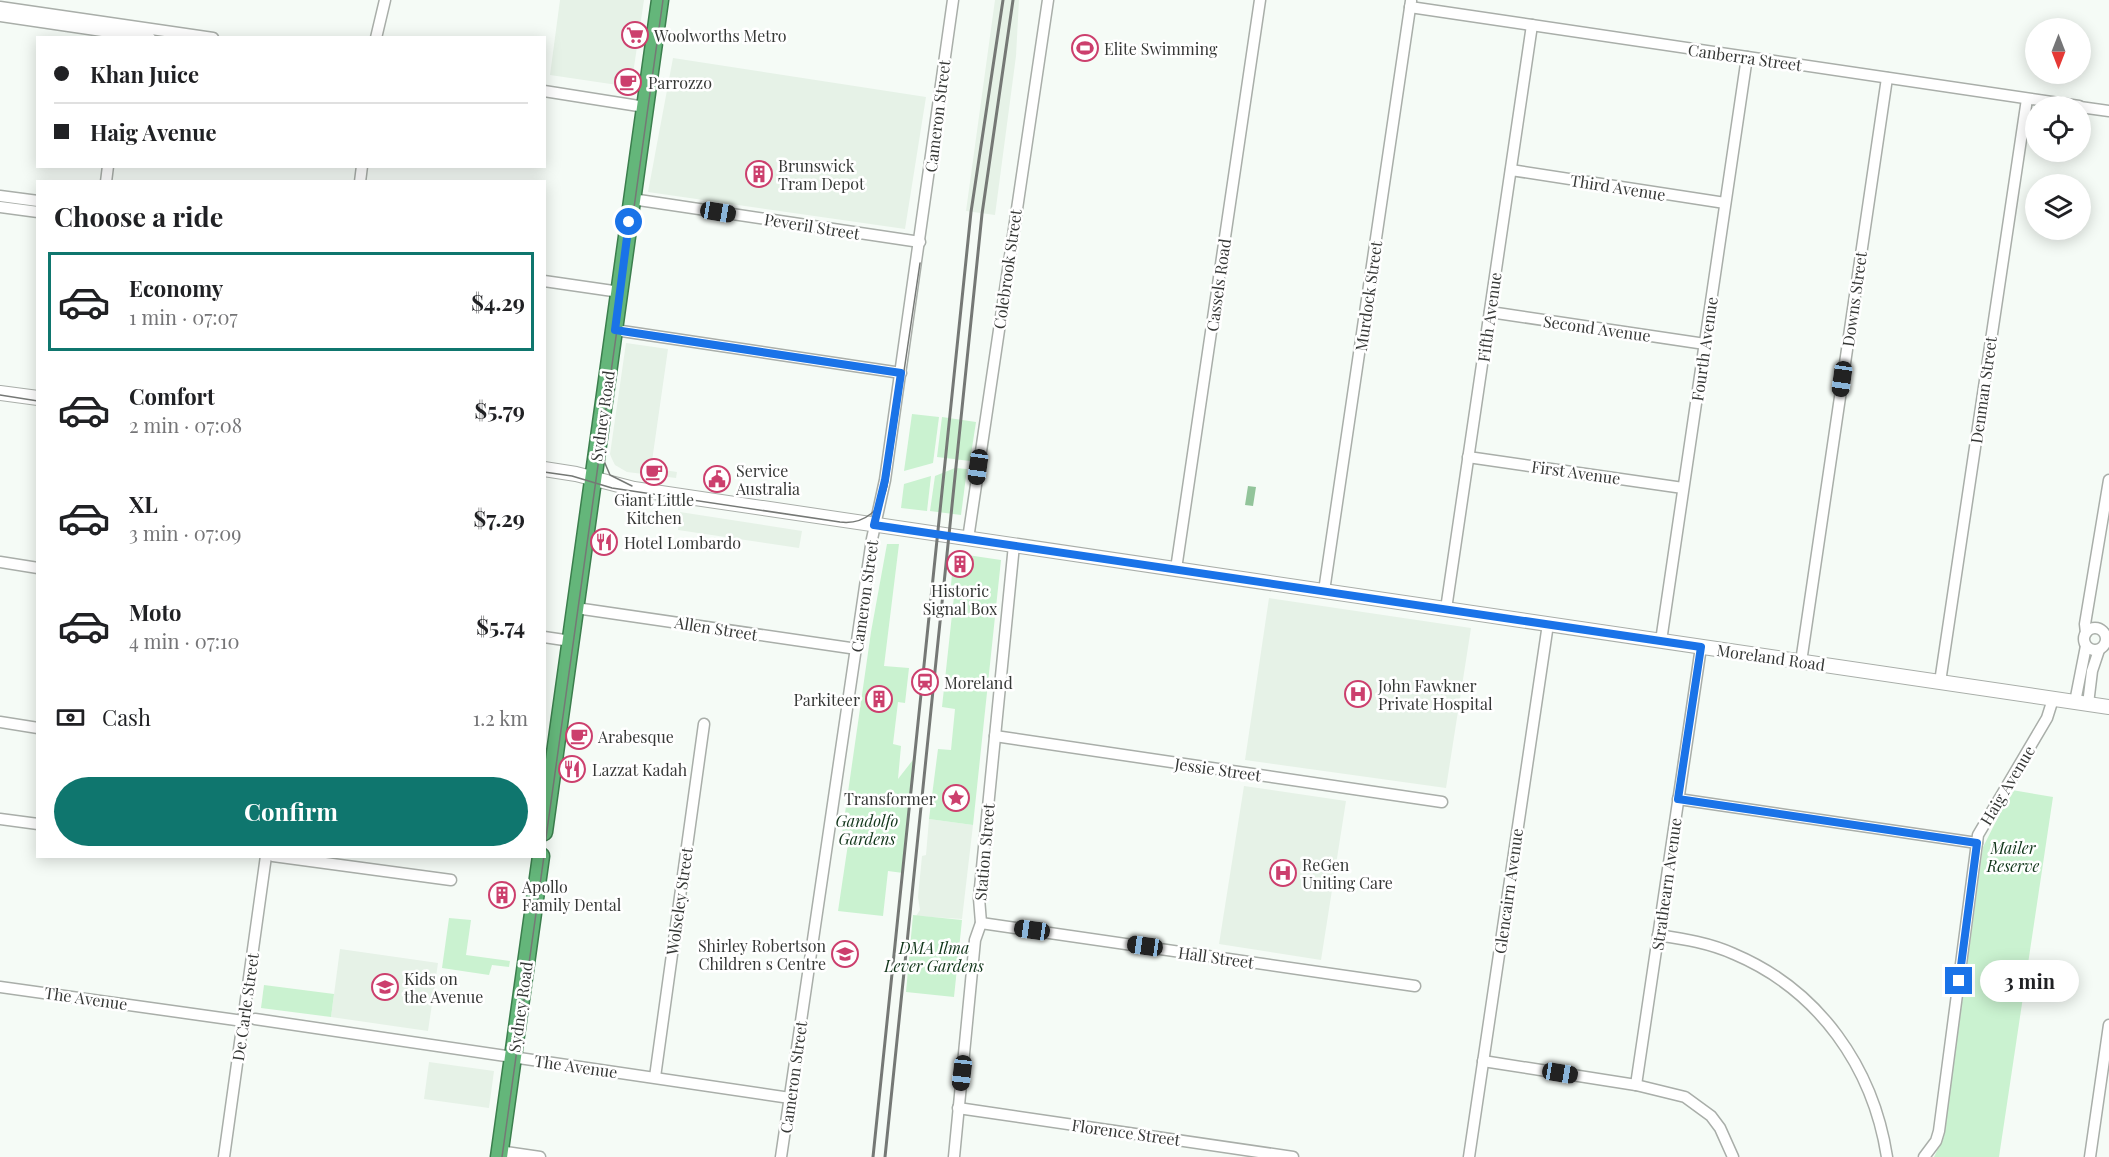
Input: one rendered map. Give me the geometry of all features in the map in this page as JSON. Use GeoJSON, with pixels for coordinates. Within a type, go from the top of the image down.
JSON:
{"type":"FeatureCollection","features":[{"type":"Feature","properties":{"kind":"highway","name":"Sydney Road"},"geometry":{"type":"LineString","coordinates":[[547,801],[660,0]]}},
{"type":"Feature","properties":{"kind":"highway","name":"Sydney Road"},"geometry":{"type":"LineString","coordinates":[[500,1154],[541,858]]}},
{"type":"Feature","properties":{"kind":"main road"},"geometry":{"type":"LineString","coordinates":[[0,393],[36,398]]}},
{"type":"Feature","properties":{"kind":"main road","name":"Moreland Road"},"geometry":{"type":"LineString","coordinates":[[546,469],[623,487],[2109,707]]}},
{"type":"Feature","properties":{"kind":"street"},"geometry":{"type":"LineString","coordinates":[[383,36],[384,0]]}},
{"type":"Feature","properties":{"kind":"street","name":"Cameron Street"},"geometry":{"type":"LineString","coordinates":[[781,1157],[874,525],[885,480],[901,373],[953,0]]}},
{"type":"Feature","properties":{"kind":"street","name":"Colebrook Street"},"geometry":{"type":"LineString","coordinates":[[968,538],[1048,0]]}},
{"type":"Feature","properties":{"kind":"street","name":"Cassels Road"},"geometry":{"type":"LineString","coordinates":[[1176,569],[1260,0]]}},
{"type":"Feature","properties":{"kind":"street","name":"Canberra Street"},"geometry":{"type":"LineString","coordinates":[[1410,4],[1532,25],[2025,99]]}},
{"type":"Feature","properties":{"kind":"street","name":"Murdock Street"},"geometry":{"type":"LineString","coordinates":[[1324,591],[1410,4]]}},
{"type":"Feature","properties":{"kind":"street"},"geometry":{"type":"LineString","coordinates":[[0,7],[142,36]]}},
{"type":"Feature","properties":{"kind":"street"},"geometry":{"type":"LineString","coordinates":[[0,16],[126,32],[184,36]]}},
{"type":"Feature","properties":{"kind":"street"},"geometry":{"type":"LineString","coordinates":[[377,36],[382,20]]}},
{"type":"Feature","properties":{"kind":"street","name":"Fifth Avenue"},"geometry":{"type":"LineString","coordinates":[[1446,609],[1532,25]]}},
{"type":"Feature","properties":{"kind":"street","name":"Fourth Avenue"},"geometry":{"type":"LineString","coordinates":[[1661,641],[1747,57]]}},
{"type":"Feature","properties":{"kind":"street","name":"Downs Street"},"geometry":{"type":"LineString","coordinates":[[1801,662],[1887,78]]}},
{"type":"Feature","properties":{"kind":"street"},"geometry":{"type":"LineString","coordinates":[[546,91],[645,107]]}},
{"type":"Feature","properties":{"kind":"street","name":"Canberra Street"},"geometry":{"type":"LineString","coordinates":[[2091,109],[2109,111]]}},
{"type":"Feature","properties":{"kind":"street","name":"Denman Street"},"geometry":{"type":"LineString","coordinates":[[1940,682],[2025,112]]}},
{"type":"Feature","properties":{"kind":"street","name":"Third Avenue"},"geometry":{"type":"LineString","coordinates":[[1511,170],[1725,203]]}},
{"type":"Feature","properties":{"kind":"street"},"geometry":{"type":"LineString","coordinates":[[0,196],[36,201]]}},
{"type":"Feature","properties":{"kind":"street","name":"Peveril Street"},"geometry":{"type":"LineString","coordinates":[[632,199],[920,242]]}},
{"type":"Feature","properties":{"kind":"street"},"geometry":{"type":"LineString","coordinates":[[0,207],[36,212]]}},
{"type":"Feature","properties":{"kind":"street"},"geometry":{"type":"LineString","coordinates":[[546,281],[620,292]]}},
{"type":"Feature","properties":{"kind":"street","name":"Second Avenue"},"geometry":{"type":"LineString","coordinates":[[1490,312],[1704,344]]}},
{"type":"Feature","properties":{"kind":"street"},"geometry":{"type":"LineString","coordinates":[[615,330],[901,373]]}},
{"type":"Feature","properties":{"kind":"street","name":"First Avenue"},"geometry":{"type":"LineString","coordinates":[[1468,457],[1683,488]]}},
{"type":"Feature","properties":{"kind":"street"},"geometry":{"type":"LineString","coordinates":[[2081,703],[2087,671],[2085,624],[2109,480]]}},
{"type":"Feature","properties":{"kind":"street","name":"Station Street"},"geometry":{"type":"LineString","coordinates":[[954,1157],[975,940],[981,923],[979,898],[1014,545]]}},
{"type":"Feature","properties":{"kind":"street"},"geometry":{"type":"LineString","coordinates":[[0,562],[36,568]]}},
{"type":"Feature","properties":{"kind":"street"},"geometry":{"type":"LineString","coordinates":[[2087,671],[2106,642],[2104,628],[2093,615],[2091,598]]}},
{"type":"Feature","properties":{"kind":"street","name":"Allen Street"},"geometry":{"type":"LineString","coordinates":[[576,608],[857,649]]}},
{"type":"Feature","properties":{"kind":"street","name":"Glencairn Avenue"},"geometry":{"type":"LineString","coordinates":[[1469,1157],[1548,624]]}},
{"type":"Feature","properties":{"kind":"street"},"geometry":{"type":"LineString","coordinates":[[2086,633],[2093,628],[2104,628]]}},
{"type":"Feature","properties":{"kind":"street"},"geometry":{"type":"LineString","coordinates":[[546,638],[571,642]]}},
{"type":"Feature","properties":{"kind":"street"},"geometry":{"type":"LineString","coordinates":[[2086,646],[2092,650],[2100,650]]}},
{"type":"Feature","properties":{"kind":"street","name":"Strathearn Avenue"},"geometry":{"type":"LineString","coordinates":[[1636,1085],[1701,647]]}},
{"type":"Feature","properties":{"kind":"street","name":"Haig Avenue"},"geometry":{"type":"LineString","coordinates":[[1924,1157],[1939,1131],[1980,828],[2047,718],[2053,699]]}},
{"type":"Feature","properties":{"kind":"street"},"geometry":{"type":"LineString","coordinates":[[0,722],[36,728]]}},
{"type":"Feature","properties":{"kind":"street","name":"Wolseley Street"},"geometry":{"type":"LineString","coordinates":[[655,1077],[704,724]]}},
{"type":"Feature","properties":{"kind":"street","name":"Jessie Street"},"geometry":{"type":"LineString","coordinates":[[995,736],[1442,802]]}},
{"type":"Feature","properties":{"kind":"street"},"geometry":{"type":"LineString","coordinates":[[1678,799],[1977,843]]}},
{"type":"Feature","properties":{"kind":"street"},"geometry":{"type":"LineString","coordinates":[[0,819],[36,824]]}},
{"type":"Feature","properties":{"kind":"street","name":"De Carle Street"},"geometry":{"type":"LineString","coordinates":[[224,1157],[266,858]]}},
{"type":"Feature","properties":{"kind":"street"},"geometry":{"type":"LineString","coordinates":[[288,858],[452,880]]}},
{"type":"Feature","properties":{"kind":"street","name":"Hall Street"},"geometry":{"type":"LineString","coordinates":[[981,923],[1415,986]]}},
{"type":"Feature","properties":{"kind":"street"},"geometry":{"type":"LineString","coordinates":[[1658,935],[1699,942],[1733,953],[1763,968],[1814,1007],[1851,1054],[1865,1079],[1883,1128],[1887,1157]]}},
{"type":"Feature","properties":{"kind":"street","name":"The Avenue"},"geometry":{"type":"LineString","coordinates":[[0,987],[243,1021]]}},
{"type":"Feature","properties":{"kind":"street","name":"The Avenue"},"geometry":{"type":"LineString","coordinates":[[255,1019],[790,1098]]}},
{"type":"Feature","properties":{"kind":"street"},"geometry":{"type":"LineString","coordinates":[[2090,1157],[2107,1054],[2109,1025]]}},
{"type":"Feature","properties":{"kind":"street"},"geometry":{"type":"LineString","coordinates":[[1483,1061],[1670,1091],[1699,1106],[1720,1128],[1733,1157]]}},
{"type":"Feature","properties":{"kind":"street","name":"Florence Street"},"geometry":{"type":"LineString","coordinates":[[958,1108],[1293,1157]]}},
{"type":"Feature","properties":{"kind":"street"},"geometry":{"type":"LineString","coordinates":[[500,1154],[540,1157]]}},
{"type":"Feature","properties":{"kind":"shaded area"},"geometry":{"type":"Polygon","coordinates":[[[560,0],[644,0],[631,87],[550,75],[560,0]]]}},
{"type":"Feature","properties":{"kind":"shaded area"},"geometry":{"type":"Polygon","coordinates":[[[995,0],[1019,0],[1016,56],[995,215],[966,211],[995,0]]]}},
{"type":"Feature","properties":{"kind":"shaded area","name":"Brunswick Tram Depot"},"geometry":{"type":"Polygon","coordinates":[[[673,58],[926,97],[905,229],[648,192],[673,58]]]}},
{"type":"Feature","properties":{"kind":"shaded area"},"geometry":{"type":"Polygon","coordinates":[[[626,343],[668,349],[651,468],[677,472],[676,478],[627,472],[615,465],[610,454],[626,343]]]}},
{"type":"Feature","properties":{"kind":"shaded area"},"geometry":{"type":"Polygon","coordinates":[[[1248,486],[1256,487],[1253,506],[1245,505],[1248,486]]]}},
{"type":"Feature","properties":{"kind":"shaded area"},"geometry":{"type":"Polygon","coordinates":[[[680,512],[802,531],[799,548],[678,530],[680,512]]]}},
{"type":"Feature","properties":{"kind":"shaded area","name":"John Fawkner Private Hospital"},"geometry":{"type":"Polygon","coordinates":[[[1269,598],[1471,628],[1446,788],[1245,760],[1269,598]]]}},
{"type":"Feature","properties":{"kind":"shaded area","name":"ReGen Uniting Care"},"geometry":{"type":"Polygon","coordinates":[[[1244,786],[1346,801],[1321,960],[1219,944],[1244,786]]]}},
{"type":"Feature","properties":{"kind":"shaded area"},"geometry":{"type":"Polygon","coordinates":[[[929,819],[973,825],[962,919],[916,916],[920,910],[918,897],[922,856],[926,855],[929,819]]]}},
{"type":"Feature","properties":{"kind":"shaded area","name":"Kids on the Avenue"},"geometry":{"type":"Polygon","coordinates":[[[340,949],[438,963],[428,1031],[331,1017],[340,949]]]}},
{"type":"Feature","properties":{"kind":"shaded area"},"geometry":{"type":"Polygon","coordinates":[[[429,1062],[494,1071],[489,1108],[424,1099],[429,1062]]]}},
{"type":"Feature","properties":{"kind":"green space"},"geometry":{"type":"Polygon","coordinates":[[[912,414],[939,417],[933,463],[904,471],[912,414]]]}},
{"type":"Feature","properties":{"kind":"green space"},"geometry":{"type":"Polygon","coordinates":[[[942,417],[976,422],[970,461],[937,457],[942,417]]]}},
{"type":"Feature","properties":{"kind":"green space"},"geometry":{"type":"Polygon","coordinates":[[[955,468],[967,469],[961,515],[930,511],[935,476],[955,468]]]}},
{"type":"Feature","properties":{"kind":"green space"},"geometry":{"type":"Polygon","coordinates":[[[931,476],[927,511],[901,508],[904,484],[931,476]]]}},
{"type":"Feature","properties":{"kind":"green space","name":"Gandolfo Gardens"},"geometry":{"type":"Polygon","coordinates":[[[887,544],[899,544],[884,666],[909,668],[905,703],[898,702],[893,744],[901,746],[898,779],[916,756],[903,873],[888,871],[883,916],[838,911],[848,844],[842,834],[871,632],[887,544]]]}},
{"type":"Feature","properties":{"kind":"green space","name":"Gandolfo Gardens"},"geometry":{"type":"Polygon","coordinates":[[[954,553],[1001,560],[973,825],[929,819],[938,749],[951,750],[955,709],[942,707],[954,596],[950,595],[954,553]]]}},
{"type":"Feature","properties":{"kind":"green space","name":"Mailer Reserve"},"geometry":{"type":"Polygon","coordinates":[[[2012,790],[2053,797],[1999,1157],[1934,1157],[1944,1136],[1983,847],[2012,790]]]}},
{"type":"Feature","properties":{"kind":"green space","name":"DMA Ilma Lever Gardens"},"geometry":{"type":"Polygon","coordinates":[[[913,915],[962,920],[954,997],[906,992],[913,915]]]}},
{"type":"Feature","properties":{"kind":"green space"},"geometry":{"type":"Polygon","coordinates":[[[449,918],[471,920],[466,955],[510,961],[509,967],[492,965],[489,975],[442,968],[449,918]]]}},
{"type":"Feature","properties":{"kind":"green space"},"geometry":{"type":"Polygon","coordinates":[[[264,985],[334,994],[331,1017],[261,1008],[264,985]]]}},
{"type":"Feature","properties":{"kind":"tram line"},"geometry":{"type":"LineString","coordinates":[[546,838],[663,0]]}},
{"type":"Feature","properties":{"kind":"tram line"},"geometry":{"type":"LineString","coordinates":[[546,472],[572,476],[612,488],[840,522],[865,518],[877,508],[887,486],[920,263]]}},
{"type":"Feature","properties":{"kind":"tram line"},"geometry":{"type":"LineString","coordinates":[[0,395],[36,401]]}},
{"type":"Feature","properties":{"kind":"tram line"},"geometry":{"type":"LineString","coordinates":[[601,454],[610,475],[632,486]]}},
{"type":"Feature","properties":{"kind":"tram line"},"geometry":{"type":"LineString","coordinates":[[502,1157],[544,858]]}},
{"type":"Feature","properties":{"kind":"railway"},"geometry":{"type":"LineString","coordinates":[[873,1157],[971,212],[1003,0]]}},
{"type":"Feature","properties":{"kind":"railway"},"geometry":{"type":"LineString","coordinates":[[885,1157],[982,214],[1013,0]]}},
{"type":"Feature","properties":{"kind":"place","name":"Woolworths Metro"},"geometry":{"type":"Point","coordinates":[635,35]}},
{"type":"Feature","properties":{"kind":"place","name":"Elite Swimming"},"geometry":{"type":"Point","coordinates":[1085,48]}},
{"type":"Feature","properties":{"kind":"place","name":"Parrozzo"},"geometry":{"type":"Point","coordinates":[628,82]}},
{"type":"Feature","properties":{"kind":"place","name":"Brunswick Tram Depot"},"geometry":{"type":"Point","coordinates":[759,174]}},
{"type":"Feature","properties":{"kind":"place","name":"Giant Little Kitchen"},"geometry":{"type":"Point","coordinates":[654,472]}},
{"type":"Feature","properties":{"kind":"place","name":"Service Australia"},"geometry":{"type":"Point","coordinates":[717,479]}},
{"type":"Feature","properties":{"kind":"place","name":"Hotel Lombardo"},"geometry":{"type":"Point","coordinates":[604,542]}},
{"type":"Feature","properties":{"kind":"place","name":"Historic Signal Box"},"geometry":{"type":"Point","coordinates":[960,564]}},
{"type":"Feature","properties":{"kind":"place","name":"Moreland"},"geometry":{"type":"Point","coordinates":[925,682]}},
{"type":"Feature","properties":{"kind":"place","name":"John Fawkner Private Hospital"},"geometry":{"type":"Point","coordinates":[1358,694]}},
{"type":"Feature","properties":{"kind":"place","name":"Parkiteer"},"geometry":{"type":"Point","coordinates":[879,699]}},
{"type":"Feature","properties":{"kind":"place","name":"Arabesque"},"geometry":{"type":"Point","coordinates":[579,736]}},
{"type":"Feature","properties":{"kind":"place","name":"Lazzat Kadah"},"geometry":{"type":"Point","coordinates":[572,769]}},
{"type":"Feature","properties":{"kind":"place","name":"Transformer"},"geometry":{"type":"Point","coordinates":[956,798]}},
{"type":"Feature","properties":{"kind":"place","name":"ReGen Uniting Care"},"geometry":{"type":"Point","coordinates":[1283,873]}},
{"type":"Feature","properties":{"kind":"place","name":"Apollo Family Dental"},"geometry":{"type":"Point","coordinates":[502,895]}},
{"type":"Feature","properties":{"kind":"place","name":"Shirley Robertson Children s Centre"},"geometry":{"type":"Point","coordinates":[845,954]}},
{"type":"Feature","properties":{"kind":"place","name":"Kids on the Avenue"},"geometry":{"type":"Point","coordinates":[385,987]}},
{"type":"Feature","properties":{"kind":"route"},"geometry":{"type":"LineString","coordinates":[[629,222],[615,330],[901,373],[884,489],[874,525],[1701,647],[1678,799],[1977,843],[1959,981]]}}]}
